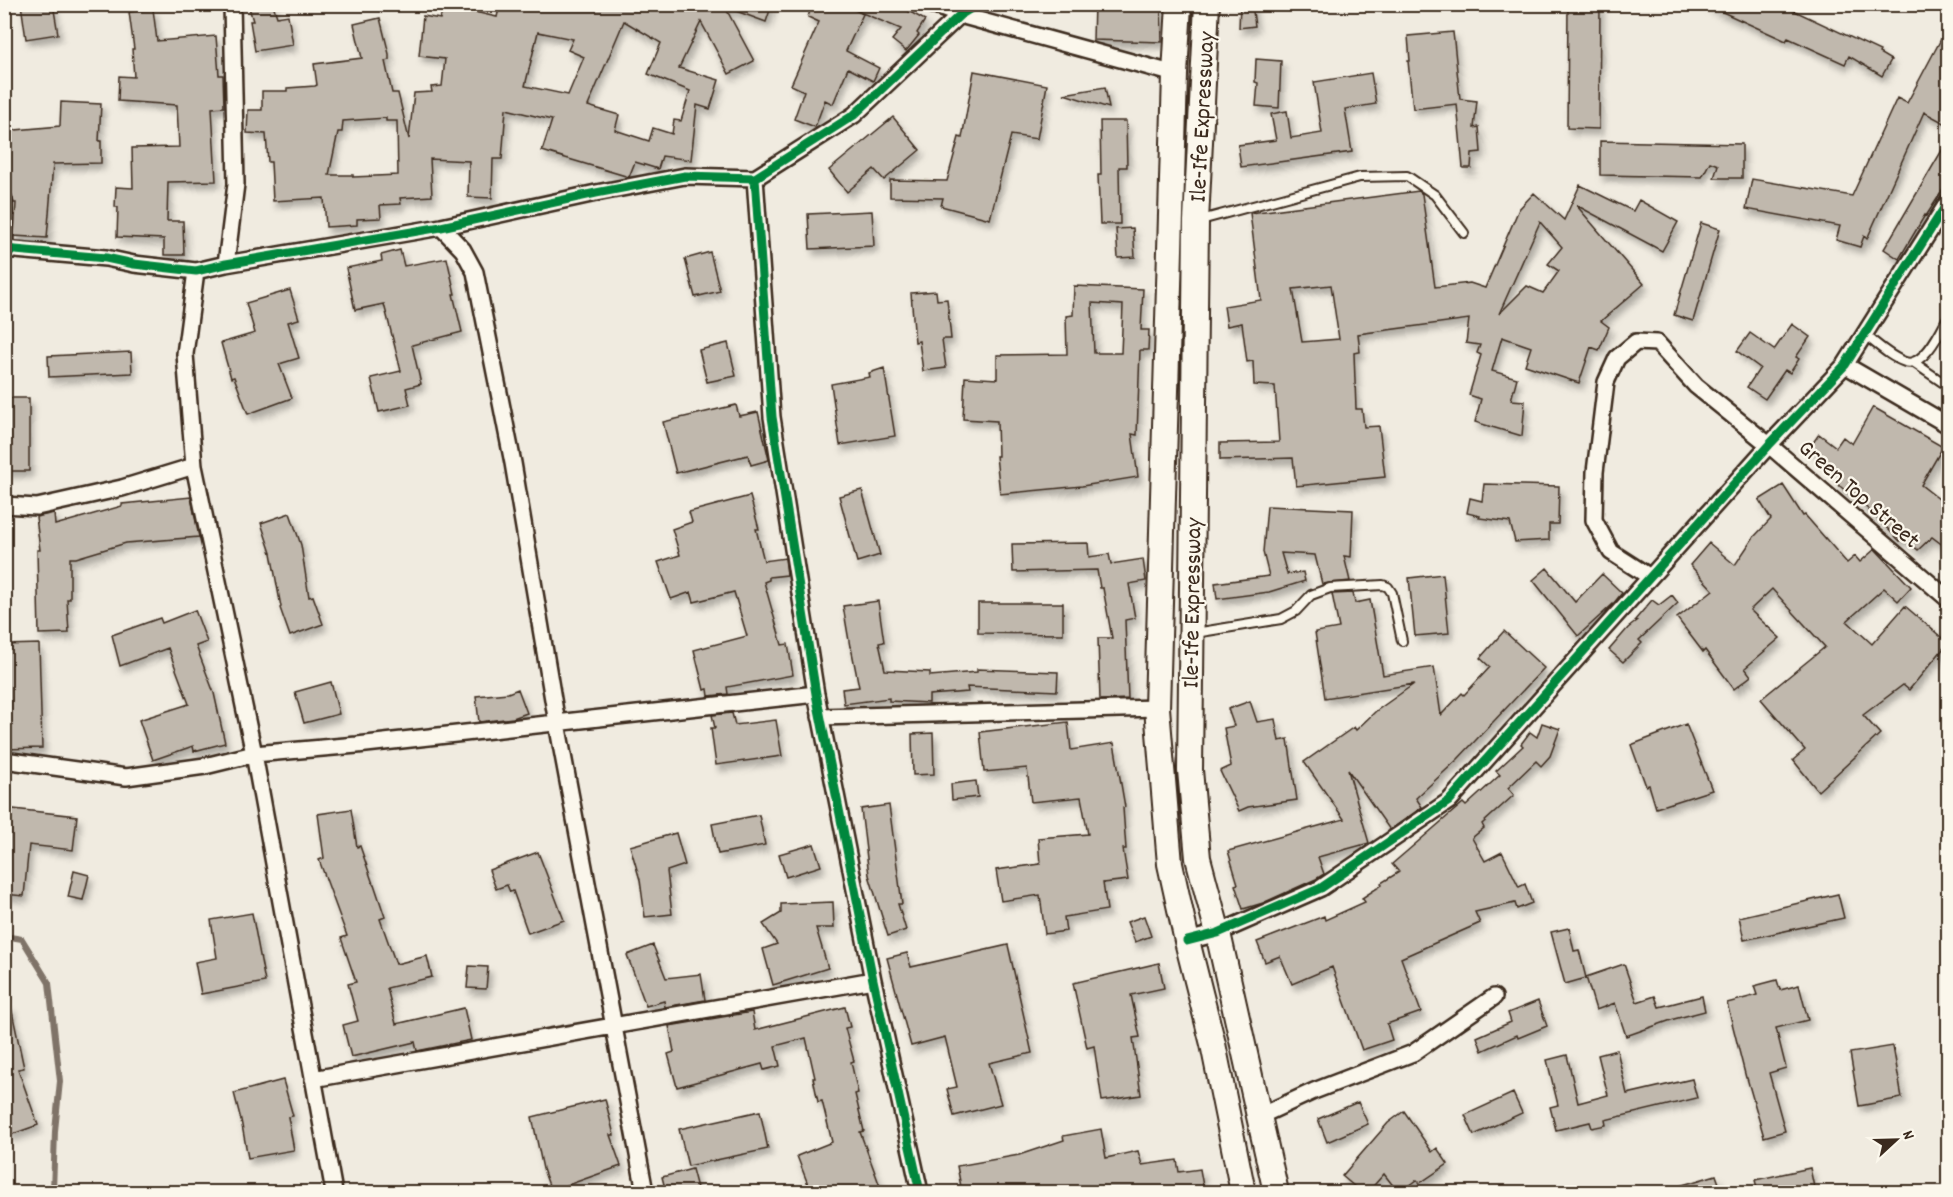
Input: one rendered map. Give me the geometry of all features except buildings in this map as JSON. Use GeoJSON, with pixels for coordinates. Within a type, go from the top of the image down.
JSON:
{"type":"FeatureCollection","features":[{"type":"Feature","properties":{"kind":"main road","name":"Ile-Ife Expressway"},"geometry":{"type":"LineString","coordinates":[[1179,4],[1175,74],[1157,708],[1170,864],[1213,1044],[1243,1192]]}},
{"type":"Feature","properties":{"kind":"main road","name":"Ile-Ife Expressway"},"geometry":{"type":"LineString","coordinates":[[1207,4],[1196,222],[1190,770],[1198,858],[1218,933],[1276,1192]]}},
{"type":"Feature","properties":{"kind":"street"},"geometry":{"type":"LineString","coordinates":[[226,264],[236,184],[232,4]]}},
{"type":"Feature","properties":{"kind":"street"},"geometry":{"type":"LineString","coordinates":[[930,4],[960,15],[1175,74]]}},
{"type":"Feature","properties":{"kind":"street"},"geometry":{"type":"LineString","coordinates":[[4,201],[5,249],[106,258],[134,264],[196,271],[441,227],[684,176],[756,178],[854,115],[960,15],[978,4]]}},
{"type":"Feature","properties":{"kind":"street"},"geometry":{"type":"LineString","coordinates":[[756,178],[772,417],[816,694],[873,980],[920,1192]]}},
{"type":"Feature","properties":{"kind":"street"},"geometry":{"type":"LineString","coordinates":[[1187,941],[1218,933],[1321,888],[1449,801],[1769,445],[1845,365],[1948,202]]}},
{"type":"Feature","properties":{"kind":"street"},"geometry":{"type":"LineString","coordinates":[[441,227],[463,249],[475,272],[513,463],[557,723],[645,1192]]}},
{"type":"Feature","properties":{"kind":"street"},"geometry":{"type":"LineString","coordinates":[[196,271],[185,354],[194,466],[254,753],[334,1192]]}},
{"type":"Feature","properties":{"kind":"street","name":"Green Top Street"},"geometry":{"type":"LineString","coordinates":[[1650,577],[1611,552],[1594,520],[1595,472],[1606,382],[1617,358],[1636,342],[1657,343],[1696,386],[1769,445],[1948,599]]}},
{"type":"Feature","properties":{"kind":"street"},"geometry":{"type":"LineString","coordinates":[[1845,365],[1948,425]]}},
{"type":"Feature","properties":{"kind":"street"},"geometry":{"type":"LineString","coordinates":[[4,505],[37,507],[122,488],[194,466]]}},
{"type":"Feature","properties":{"kind":"street"},"geometry":{"type":"LineString","coordinates":[[4,760],[126,777],[205,766],[254,753],[357,745],[816,694]]}},
{"type":"Feature","properties":{"kind":"street"},"geometry":{"type":"LineString","coordinates":[[820,717],[1157,708]]}},
{"type":"Feature","properties":{"kind":"street"},"geometry":{"type":"LineString","coordinates":[[313,1079],[873,980]]}},
{"type":"Feature","properties":{"kind":"street"},"geometry":{"type":"LineString","coordinates":[[1260,1116],[1314,1091],[1413,1053],[1494,997]]}},
{"type":"Feature","properties":{"kind":"lane"},"geometry":{"type":"LineString","coordinates":[[1196,222],[1360,177],[1407,176],[1435,195],[1464,233]]}},
{"type":"Feature","properties":{"kind":"lane"},"geometry":{"type":"LineString","coordinates":[[1865,335],[1905,362],[1913,362],[1921,358],[1930,348],[1948,316]]}},
{"type":"Feature","properties":{"kind":"lane"},"geometry":{"type":"LineString","coordinates":[[1913,362],[1948,386]]}},
{"type":"Feature","properties":{"kind":"lane"},"geometry":{"type":"LineString","coordinates":[[1191,634],[1281,620],[1296,611],[1311,595],[1330,588],[1383,585],[1388,587],[1392,593],[1402,641]]}},
{"type":"Feature","properties":{"kind":"waterway"},"geometry":{"type":"LineString","coordinates":[[4,936],[22,939],[49,983],[60,1081],[55,1131],[53,1192]]}},
{"type":"Feature","properties":{"kind":"cycle path"},"geometry":{"type":"LineString","coordinates":[[4,249],[106,258],[134,264],[196,271],[441,227],[685,176],[755,178],[854,115],[960,15],[978,4]]}},
{"type":"Feature","properties":{"kind":"cycle path"},"geometry":{"type":"LineString","coordinates":[[755,178],[772,417],[816,694],[873,980],[920,1192]]}},
{"type":"Feature","properties":{"kind":"cycle path"},"geometry":{"type":"LineString","coordinates":[[1187,941],[1218,933],[1321,888],[1449,801],[1769,445],[1845,365],[1948,202]]}}]}
